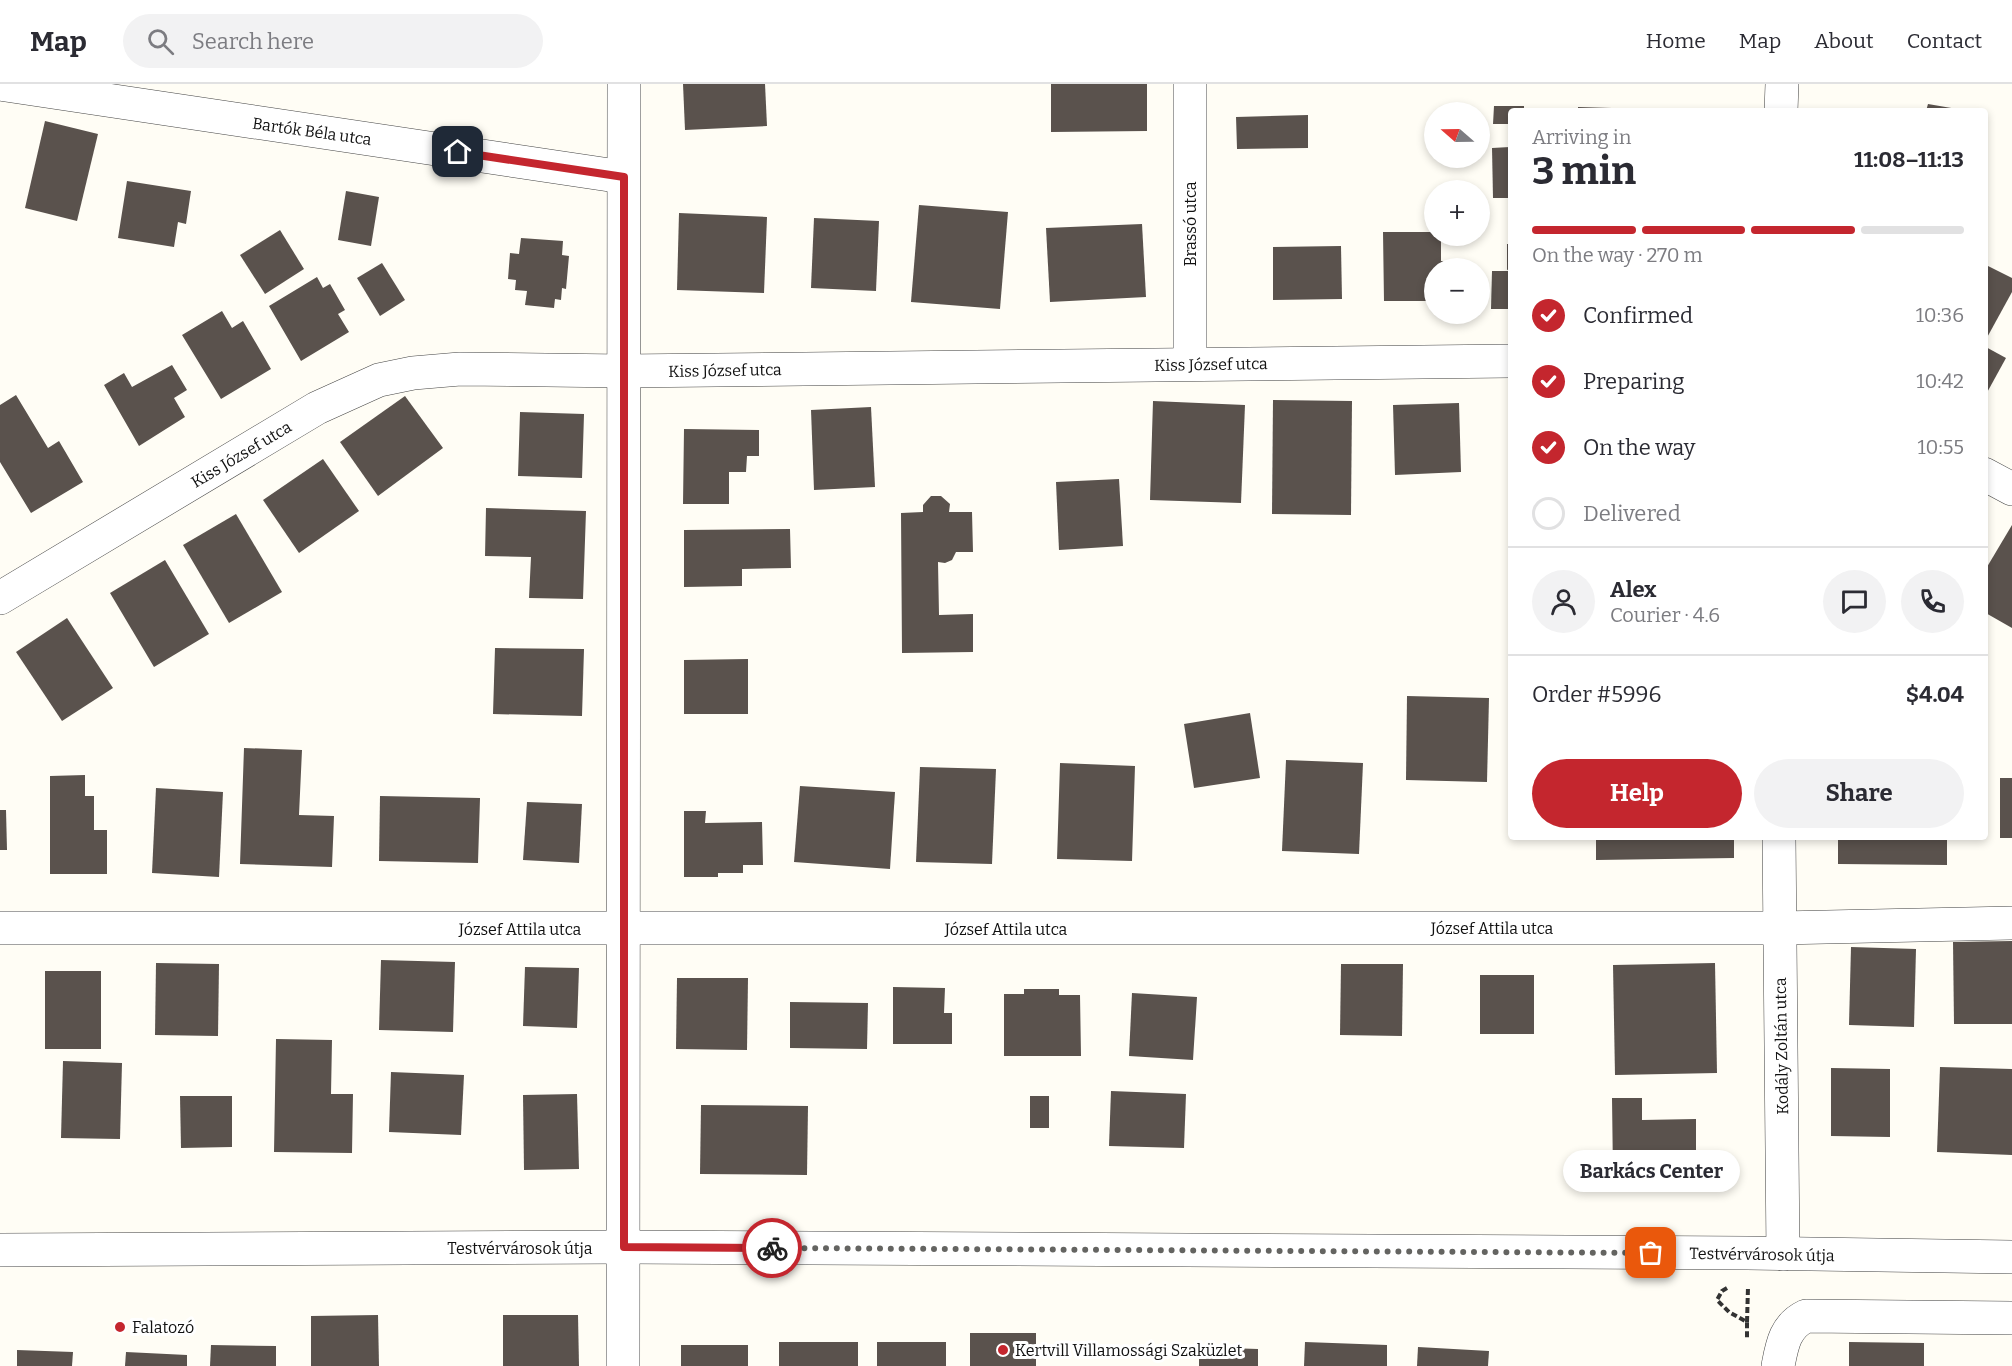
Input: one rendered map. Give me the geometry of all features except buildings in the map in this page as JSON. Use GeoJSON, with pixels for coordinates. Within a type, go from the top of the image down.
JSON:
{"type":"FeatureCollection","features":[{"type":"Feature","properties":{"kind":"street","name":"Bartók Béla utca"},"geometry":{"type":"LineString","coordinates":[[0,84],[624,177]]}},
{"type":"Feature","properties":{"kind":"street"},"geometry":{"type":"LineString","coordinates":[[623,1366],[624,84]]}},
{"type":"Feature","properties":{"kind":"street","name":"Brassó utca"},"geometry":{"type":"LineString","coordinates":[[1190,84],[1190,364]]}},
{"type":"Feature","properties":{"kind":"street"},"geometry":{"type":"LineString","coordinates":[[1781,108],[1782,84]]}},
{"type":"Feature","properties":{"kind":"street","name":"Kiss József utca"},"geometry":{"type":"LineString","coordinates":[[0,598],[317,408],[379,380],[413,374],[460,369],[623,371],[1508,361]]}},
{"type":"Feature","properties":{"kind":"street"},"geometry":{"type":"LineString","coordinates":[[1988,476],[2012,489]]}},
{"type":"Feature","properties":{"kind":"street","name":"Kodály Zoltán utca"},"geometry":{"type":"LineString","coordinates":[[1779,840],[1783,1254]]}},
{"type":"Feature","properties":{"kind":"street","name":"József Attila utca"},"geometry":{"type":"LineString","coordinates":[[0,928],[1780,928],[2012,924]]}},
{"type":"Feature","properties":{"kind":"street","name":"Testvérvárosok útja"},"geometry":{"type":"LineString","coordinates":[[0,1250],[624,1247],[2012,1257]]}},
{"type":"Feature","properties":{"kind":"street"},"geometry":{"type":"LineString","coordinates":[[1778,1366],[1783,1343],[1790,1328],[1797,1320],[1806,1316],[2012,1318]]}},
{"type":"Feature","properties":{"kind":"path"},"geometry":{"type":"LineString","coordinates":[[1742,1286],[1749,1286],[1747,1344]]}},
{"type":"Feature","properties":{"kind":"path"},"geometry":{"type":"LineString","coordinates":[[1732,1287],[1722,1291],[1717,1300],[1729,1312],[1747,1322]]}},
{"type":"Feature","properties":{"kind":"way so far"},"geometry":{"type":"LineString","coordinates":[[772,1248],[1651,1253]]}},
{"type":"Feature","properties":{"kind":"place","name":"Barkács Center"},"geometry":{"type":"Point","coordinates":[1651,1253]}},
{"type":"Feature","properties":{"kind":"place","name":"Falatozó"},"geometry":{"type":"Point","coordinates":[120,1327]}},
{"type":"Feature","properties":{"kind":"place","name":"Kertvill Villamossági Szaküzlet"},"geometry":{"type":"Point","coordinates":[1003,1350]}},
{"type":"Feature","properties":{"kind":"route"},"geometry":{"type":"LineString","coordinates":[[458,152],[624,177],[624,1247],[772,1248]]}}]}
